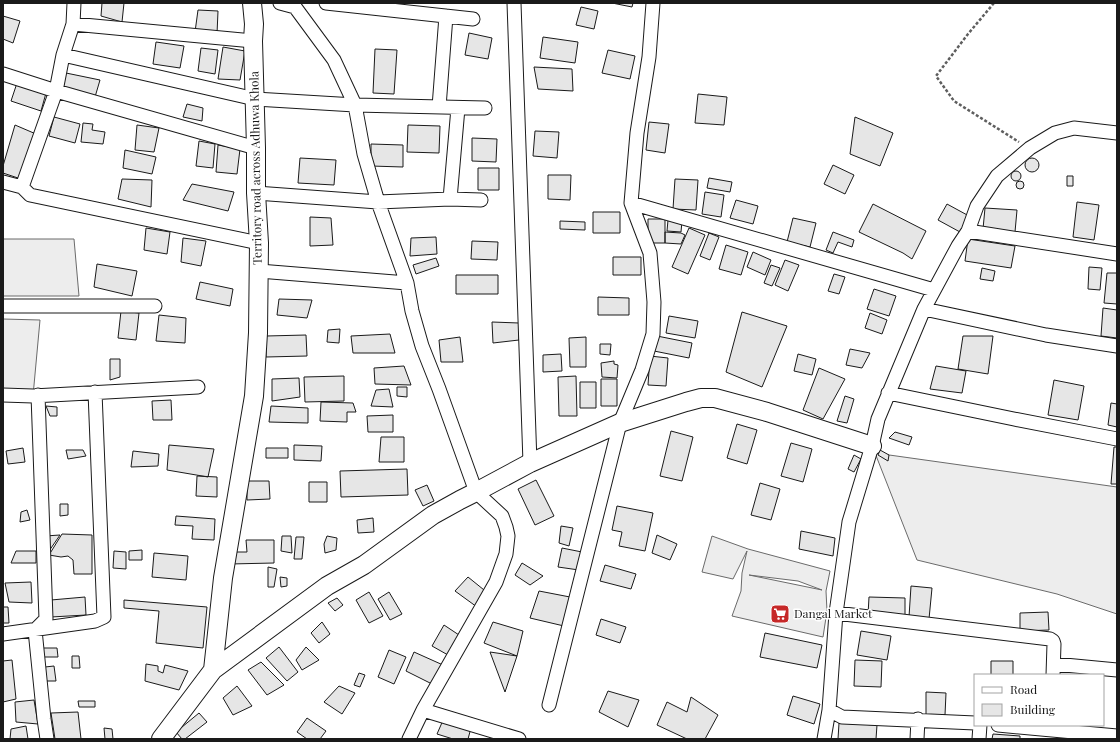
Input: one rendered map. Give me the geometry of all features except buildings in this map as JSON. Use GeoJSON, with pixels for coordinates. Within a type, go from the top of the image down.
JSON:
{"type":"FeatureCollection","features":[{"type":"Feature","properties":{"kind":"street"},"geometry":{"type":"LineString","coordinates":[[22,187],[56,91],[63,55],[73,24],[74,3]]}},
{"type":"Feature","properties":{"kind":"street","name":"Territory road across Adhuwa Khola"},"geometry":{"type":"LineString","coordinates":[[213,670],[222,578],[254,396],[258,333],[259,243],[256,193],[253,41],[254,24],[252,3]]}},
{"type":"Feature","properties":{"kind":"street"},"geometry":{"type":"LineString","coordinates":[[280,3],[295,7],[334,60],[355,106],[364,154],[378,202],[407,283],[412,311],[422,346],[476,492],[502,516],[508,536],[506,554],[496,582],[423,710],[409,739]]}},
{"type":"Feature","properties":{"kind":"street"},"geometry":{"type":"LineString","coordinates":[[326,3],[473,19]]}},
{"type":"Feature","properties":{"kind":"street"},"geometry":{"type":"LineString","coordinates":[[514,3],[530,463]]}},
{"type":"Feature","properties":{"kind":"street"},"geometry":{"type":"LineString","coordinates":[[549,705],[620,423],[642,370],[653,334],[654,302],[650,253],[631,203],[637,133],[649,57],[653,3]]}},
{"type":"Feature","properties":{"kind":"street"},"geometry":{"type":"LineString","coordinates":[[439,107],[446,16]]}},
{"type":"Feature","properties":{"kind":"street"},"geometry":{"type":"LineString","coordinates":[[73,24],[253,41]]}},
{"type":"Feature","properties":{"kind":"street"},"geometry":{"type":"LineString","coordinates":[[63,55],[255,99],[355,106],[485,108]]}},
{"type":"Feature","properties":{"kind":"street"},"geometry":{"type":"LineString","coordinates":[[3,74],[56,91],[256,148]]}},
{"type":"Feature","properties":{"kind":"street"},"geometry":{"type":"LineString","coordinates":[[450,199],[458,108]]}},
{"type":"Feature","properties":{"kind":"street"},"geometry":{"type":"LineString","coordinates":[[824,739],[829,710],[836,613],[849,522],[872,446],[878,419],[924,309],[958,246],[968,231],[977,206],[997,176],[1030,148],[1055,133],[1074,128],[1117,133]]}},
{"type":"Feature","properties":{"kind":"street"},"geometry":{"type":"LineString","coordinates":[[3,182],[22,187],[30,195],[259,243]]}},
{"type":"Feature","properties":{"kind":"street"},"geometry":{"type":"LineString","coordinates":[[256,193],[378,202],[450,199],[481,200]]}},
{"type":"Feature","properties":{"kind":"street"},"geometry":{"type":"LineString","coordinates":[[631,203],[934,290]]}},
{"type":"Feature","properties":{"kind":"street"},"geometry":{"type":"LineString","coordinates":[[968,231],[1117,254]]}},
{"type":"Feature","properties":{"kind":"street"},"geometry":{"type":"LineString","coordinates":[[259,271],[407,283]]}},
{"type":"Feature","properties":{"kind":"street"},"geometry":{"type":"LineString","coordinates":[[3,306],[155,306]]}},
{"type":"Feature","properties":{"kind":"street"},"geometry":{"type":"LineString","coordinates":[[924,309],[1046,335],[1117,346]]}},
{"type":"Feature","properties":{"kind":"street"},"geometry":{"type":"LineString","coordinates":[[3,395],[38,395],[198,387]]}},
{"type":"Feature","properties":{"kind":"street"},"geometry":{"type":"LineString","coordinates":[[3,634],[95,621],[104,617],[94,392]]}},
{"type":"Feature","properties":{"kind":"street"},"geometry":{"type":"LineString","coordinates":[[888,393],[1117,439]]}},
{"type":"Feature","properties":{"kind":"street"},"geometry":{"type":"LineString","coordinates":[[38,395],[46,620],[36,630],[47,739]]}},
{"type":"Feature","properties":{"kind":"street"},"geometry":{"type":"LineString","coordinates":[[161,739],[213,670],[327,586],[364,565],[433,515],[530,463],[620,423],[701,398],[715,398],[760,410],[872,446]]}},
{"type":"Feature","properties":{"kind":"street"},"geometry":{"type":"LineString","coordinates":[[836,613],[1050,639],[1054,644],[1053,669],[1117,670]]}},
{"type":"Feature","properties":{"kind":"street"},"geometry":{"type":"LineString","coordinates":[[423,710],[519,739]]}},
{"type":"Feature","properties":{"kind":"street"},"geometry":{"type":"LineString","coordinates":[[829,710],[842,717],[918,719],[974,723]]}},
{"type":"Feature","properties":{"kind":"street"},"geometry":{"type":"LineString","coordinates":[[917,739],[918,719]]}},
{"type":"Feature","properties":{"kind":"street"},"geometry":{"type":"LineString","coordinates":[[979,739],[980,726]]}},
{"type":"Feature","properties":{"kind":"street"},"geometry":{"type":"LineString","coordinates":[[1006,726],[1046,731],[1117,736]]}},
{"type":"Feature","properties":{"kind":"path"},"geometry":{"type":"LineString","coordinates":[[994,3],[936,76],[954,101],[1030,148]]}},
{"type":"Feature","properties":{"kind":"shaded area"},"geometry":{"type":"Polygon","coordinates":[[[3,239],[74,239],[79,296],[3,296],[3,239]]]}},
{"type":"Feature","properties":{"kind":"shaded area"},"geometry":{"type":"Polygon","coordinates":[[[3,319],[40,320],[33,396],[3,395],[3,319]]]}},
{"type":"Feature","properties":{"kind":"shaded area"},"geometry":{"type":"Polygon","coordinates":[[[875,453],[1117,487],[1117,614],[1057,594],[917,560],[875,453]]]}},
{"type":"Feature","properties":{"kind":"shaded area"},"geometry":{"type":"Polygon","coordinates":[[[712,536],[748,549],[830,571],[826,591],[827,611],[823,637],[732,616],[741,591],[742,573],[747,551],[733,579],[702,572],[712,536]],[[749,575],[822,590],[798,581],[749,575]]]}},
{"type":"Feature","properties":{"kind":"place","name":"Dangal Market"},"geometry":{"type":"Point","coordinates":[780,614]}}]}
